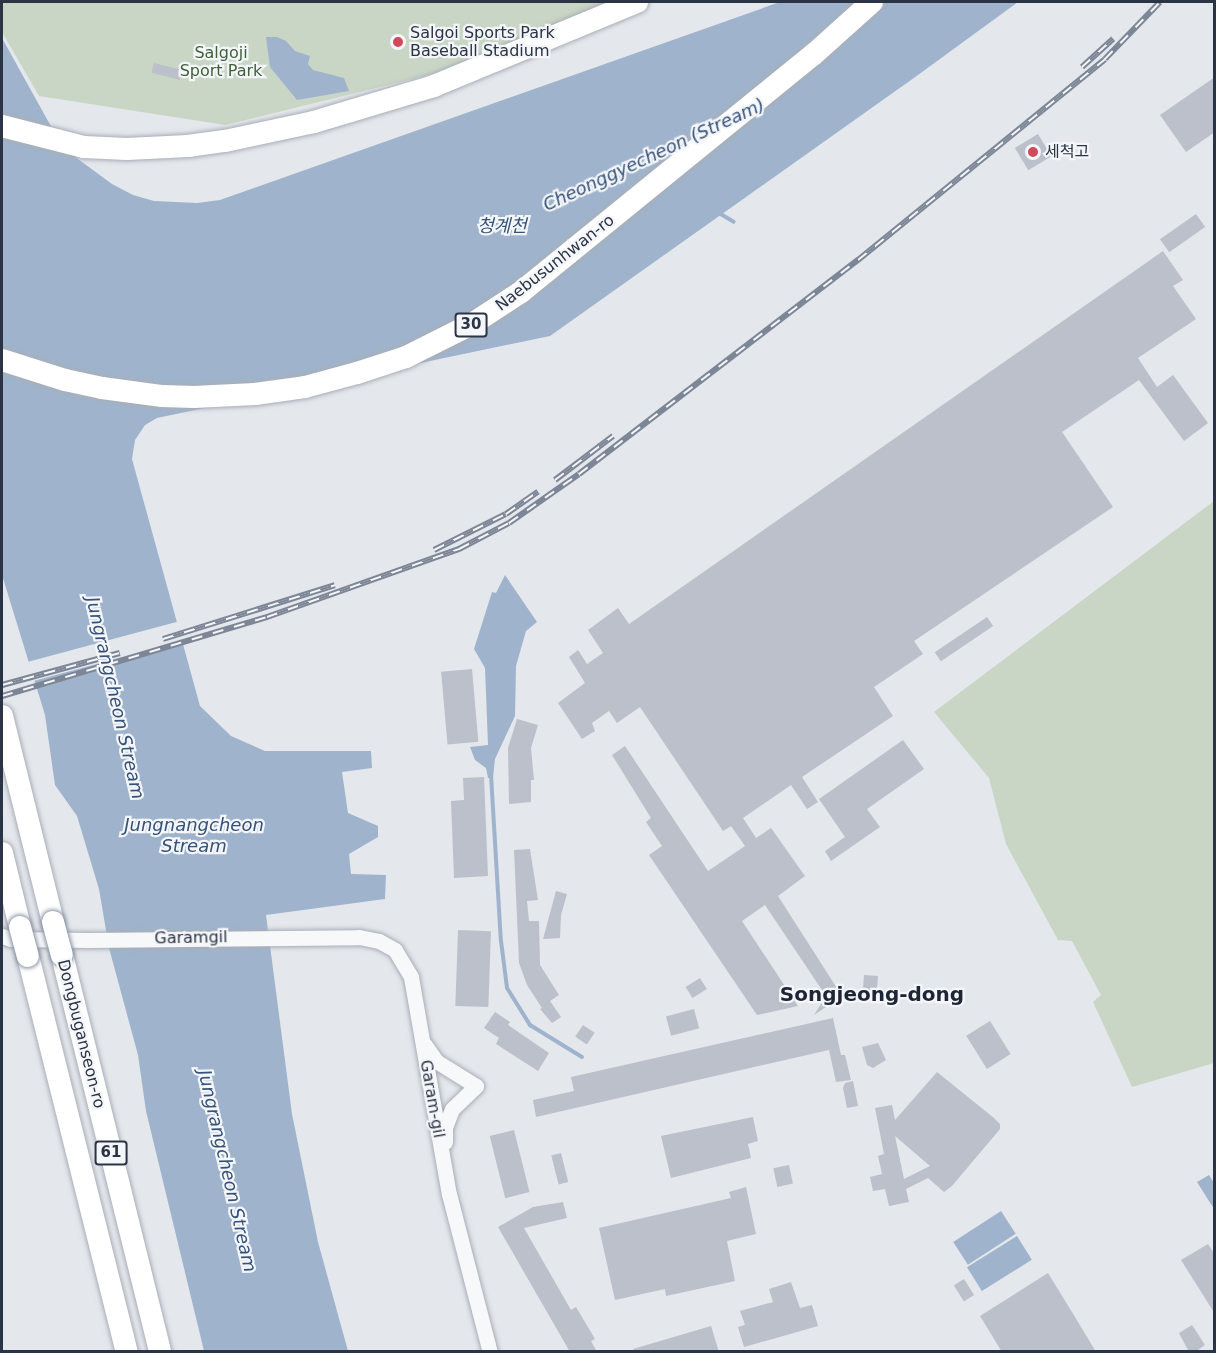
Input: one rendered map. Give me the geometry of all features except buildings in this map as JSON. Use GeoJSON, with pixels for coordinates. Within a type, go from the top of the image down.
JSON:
{"type":"FeatureCollection","features":[{"type":"Feature","properties":{"kind":"highway"},"geometry":{"type":"LineString","coordinates":[[2,126],[84,147],[127,149],[188,147],[225,141],[314,122],[434,86],[637,2]]}},
{"type":"Feature","properties":{"kind":"highway","name":"Naebusunhwan-ro"},"geometry":{"type":"LineString","coordinates":[[2,360],[36,372],[102,388],[162,396],[194,397],[255,394],[305,387],[357,374],[406,357],[472,324],[521,292],[814,54],[872,2]]}},
{"type":"Feature","properties":{"kind":"highway","name":"Dongbuganseon-ro"},"geometry":{"type":"LineString","coordinates":[[2,716],[160,1352]]}},
{"type":"Feature","properties":{"kind":"highway","name":"Dongbuganseon-ro"},"geometry":{"type":"LineString","coordinates":[[2,853],[11,931],[28,956],[127,1352]]}},
{"type":"Feature","properties":{"kind":"street","name":"Garamgil"},"geometry":{"type":"LineString","coordinates":[[11,931],[11,939],[88,940],[294,936]]}},
{"type":"Feature","properties":{"kind":"street","name":"Garam-gil"},"geometry":{"type":"LineString","coordinates":[[294,936],[359,937],[388,944],[408,968],[416,1001],[441,1154],[461,1246],[490,1352]]}},
{"type":"Feature","properties":{"kind":"street"},"geometry":{"type":"LineString","coordinates":[[422,1039],[428,1053],[436,1061],[476,1086],[458,1101],[447,1117],[441,1154]]}},
{"type":"Feature","properties":{"kind":"green space","name":"Salgoji Sport Park"},"geometry":{"type":"Polygon","coordinates":[[[2,2],[608,2],[437,73],[225,125],[39,96],[2,32],[2,2]]]}},
{"type":"Feature","properties":{"kind":"green space"},"geometry":{"type":"Polygon","coordinates":[[[1214,501],[1214,1063],[1132,1087],[1093,1002],[1101,995],[1072,941],[1058,940],[1006,844],[989,778],[934,712],[1214,501]]]}},
{"type":"Feature","properties":{"kind":"water"},"geometry":{"type":"Polygon","coordinates":[[[780,2],[1018,2],[550,336],[157,418],[145,425],[135,440],[132,459],[200,706],[231,736],[265,751],[371,751],[372,768],[342,772],[348,813],[378,826],[378,837],[349,854],[351,874],[386,875],[385,899],[266,915],[292,1114],[318,1242],[348,1351],[204,1351],[146,1111],[138,1055],[109,948],[99,889],[77,816],[55,785],[45,715],[2,575],[2,38],[58,139],[78,159],[112,184],[133,195],[154,201],[197,203],[220,200],[780,2]]]}},
{"type":"Feature","properties":{"kind":"water"},"geometry":{"type":"Polygon","coordinates":[[[266,37],[277,37],[286,41],[295,51],[310,56],[308,64],[313,70],[344,78],[349,91],[297,100],[270,67],[266,37]]]}},
{"type":"Feature","properties":{"kind":"water"},"geometry":{"type":"Polygon","coordinates":[[[505,575],[537,622],[526,631],[516,666],[515,716],[495,759],[493,778],[488,778],[486,768],[475,760],[470,747],[488,745],[485,668],[474,649],[492,592],[496,593],[505,575]]]}},
{"type":"Feature","properties":{"kind":"water"},"geometry":{"type":"Polygon","coordinates":[[[1209,1175],[1214,1183],[1214,1209],[1197,1182],[1209,1175]]]}},
{"type":"Feature","properties":{"kind":"water"},"geometry":{"type":"Polygon","coordinates":[[[1001,1211],[1016,1234],[968,1265],[953,1242],[1001,1211]]]}},
{"type":"Feature","properties":{"kind":"water"},"geometry":{"type":"Polygon","coordinates":[[[1017,1236],[1032,1260],[982,1291],[967,1267],[1017,1236]]]}},
{"type":"Feature","properties":{"kind":"pier"},"geometry":{"type":"Polygon","coordinates":[[[180,621],[185,640],[32,681],[26,662],[180,621]]]}},
{"type":"Feature","properties":{"kind":"waterway"},"geometry":{"type":"LineString","coordinates":[[719,213],[734,222]]}},
{"type":"Feature","properties":{"kind":"waterway"},"geometry":{"type":"LineString","coordinates":[[491,775],[501,941],[507,988],[530,1025],[582,1057]]}},
{"type":"Feature","properties":{"kind":"railway"},"geometry":{"type":"LineString","coordinates":[[2,696],[267,617],[459,549],[509,523],[579,474],[858,260],[1105,59],[1160,2]]}},
{"type":"Feature","properties":{"kind":"railway"},"geometry":{"type":"LineString","coordinates":[[1082,67],[1113,39]]}},
{"type":"Feature","properties":{"kind":"railway"},"geometry":{"type":"LineString","coordinates":[[555,480],[613,436]]}},
{"type":"Feature","properties":{"kind":"railway"},"geometry":{"type":"LineString","coordinates":[[434,550],[506,514],[538,492]]}},
{"type":"Feature","properties":{"kind":"railway"},"geometry":{"type":"LineString","coordinates":[[163,639],[335,585]]}},
{"type":"Feature","properties":{"kind":"railway"},"geometry":{"type":"LineString","coordinates":[[2,685],[120,653]]}},
{"type":"Feature","properties":{"kind":"place","name":"Salgoi Sports Park Baseball Stadium"},"geometry":{"type":"Point","coordinates":[398,42]}},
{"type":"Feature","properties":{"kind":"place","name":"세척고"},"geometry":{"type":"Point","coordinates":[1033,152]}},
{"type":"Feature","properties":{"kind":"district","name":"Songjeong-dong"},"geometry":{"type":"Point","coordinates":[872,994]}},
{"type":"Feature","properties":{"kind":"water label","name":"Cheonggyecheon (Stream)"},"geometry":{"type":"Point","coordinates":[654,155]}},
{"type":"Feature","properties":{"kind":"water label","name":"청계천"},"geometry":{"type":"Point","coordinates":[502,226]}},
{"type":"Feature","properties":{"kind":"water label","name":"Jungrangcheon Stream"},"geometry":{"type":"Point","coordinates":[115,698]}},
{"type":"Feature","properties":{"kind":"water label","name":"Jungnangcheon Stream"},"geometry":{"type":"Point","coordinates":[194,836]}},
{"type":"Feature","properties":{"kind":"water label","name":"Jungrangcheon Stream"},"geometry":{"type":"Point","coordinates":[227,1171]}}]}
